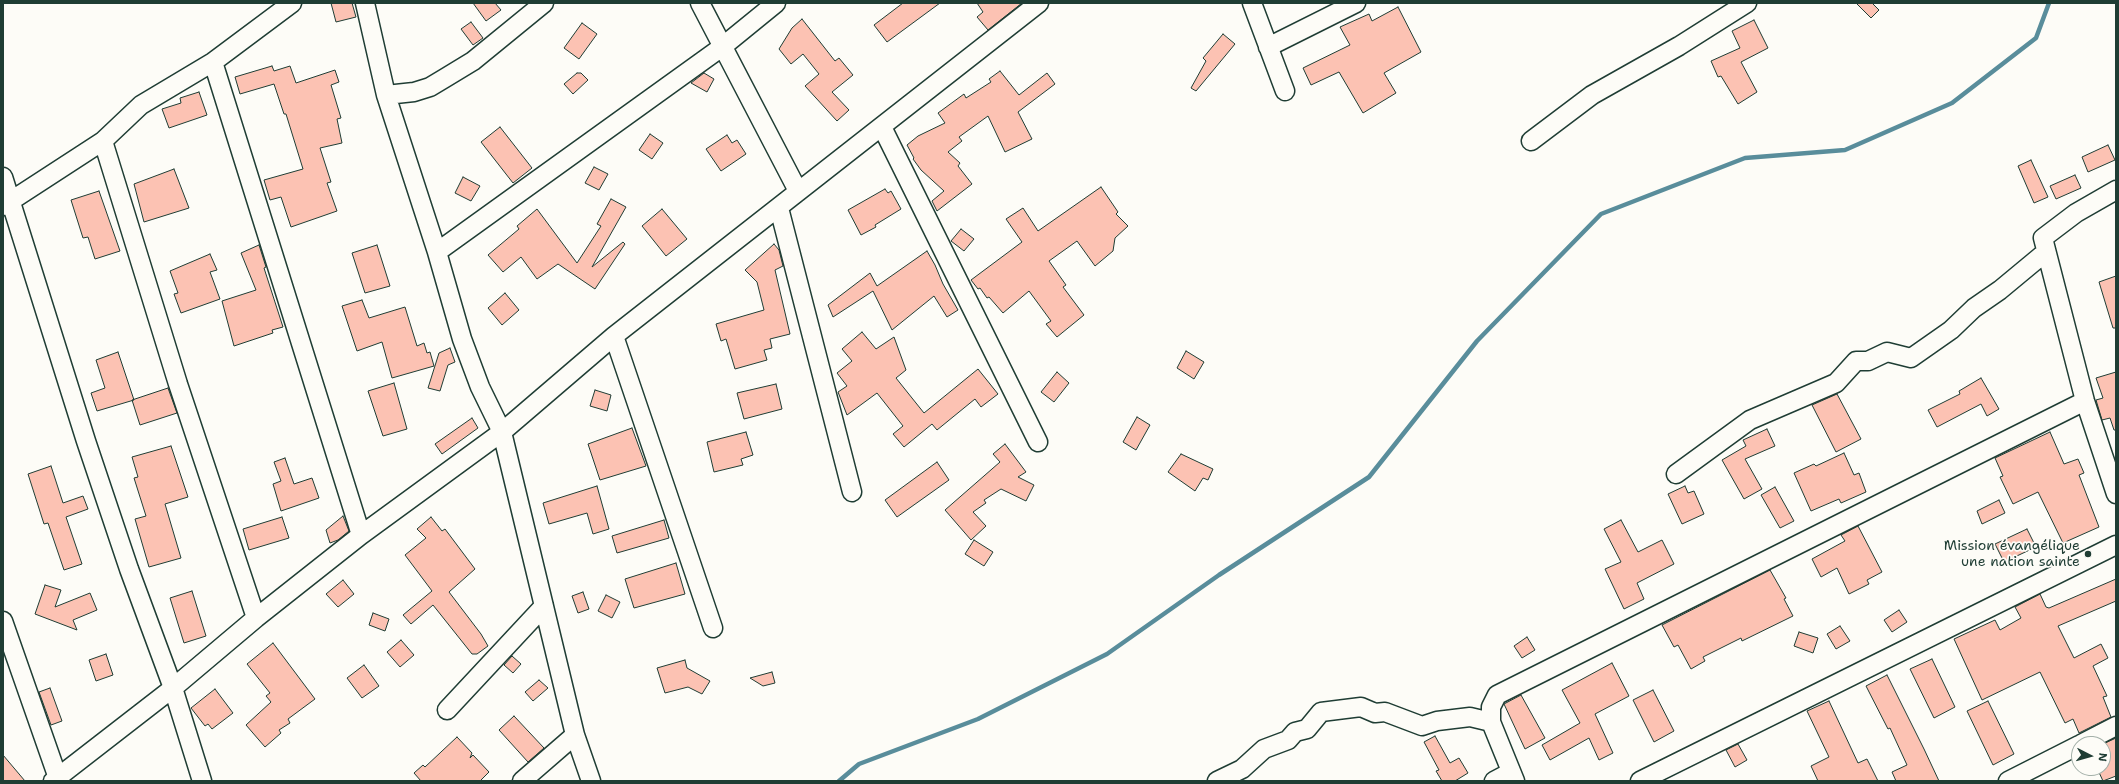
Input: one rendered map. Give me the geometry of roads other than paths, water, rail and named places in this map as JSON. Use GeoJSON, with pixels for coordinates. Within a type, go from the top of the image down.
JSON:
{"type":"FeatureCollection","features":[{"type":"Feature","properties":{"kind":"street"},"geometry":{"type":"LineString","coordinates":[[6,203],[103,141],[141,105],[212,62],[292,3]]}},
{"type":"Feature","properties":{"kind":"street"},"geometry":{"type":"LineString","coordinates":[[365,3],[386,95],[438,252],[462,338],[480,387],[502,432],[575,735],[591,781]]}},
{"type":"Feature","properties":{"kind":"street"},"geometry":{"type":"LineString","coordinates":[[386,95],[414,92],[430,87],[495,44],[544,3]]}},
{"type":"Feature","properties":{"kind":"street"},"geometry":{"type":"LineString","coordinates":[[700,3],[798,191]]}},
{"type":"Feature","properties":{"kind":"street"},"geometry":{"type":"LineString","coordinates":[[438,252],[722,47],[776,3]]}},
{"type":"Feature","properties":{"kind":"street"},"geometry":{"type":"LineString","coordinates":[[1252,3],[1285,91]]}},
{"type":"Feature","properties":{"kind":"street"},"geometry":{"type":"LineString","coordinates":[[1268,47],[1356,3]]}},
{"type":"Feature","properties":{"kind":"street"},"geometry":{"type":"LineString","coordinates":[[1531,142],[1592,95],[1673,50],[1747,3]]}},
{"type":"Feature","properties":{"kind":"street"},"geometry":{"type":"LineString","coordinates":[[3,621],[57,780],[173,688],[256,618],[361,536],[502,432],[614,336],[882,127],[1034,4]]}},
{"type":"Feature","properties":{"kind":"street"},"geometry":{"type":"LineString","coordinates":[[212,62],[361,536]]}},
{"type":"Feature","properties":{"kind":"street"},"geometry":{"type":"LineString","coordinates":[[882,127],[1038,442]]}},
{"type":"Feature","properties":{"kind":"street"},"geometry":{"type":"LineString","coordinates":[[103,141],[178,384],[256,618]]}},
{"type":"Feature","properties":{"kind":"street"},"geometry":{"type":"LineString","coordinates":[[3,177],[6,203],[129,569],[173,688],[202,781]]}},
{"type":"Feature","properties":{"kind":"street"},"geometry":{"type":"LineString","coordinates":[[2116,190],[2076,213],[2043,238],[2085,401],[2116,494]]}},
{"type":"Feature","properties":{"kind":"street"},"geometry":{"type":"LineString","coordinates":[[779,208],[852,492]]}},
{"type":"Feature","properties":{"kind":"street"},"geometry":{"type":"LineString","coordinates":[[1676,474],[1750,420],[1836,383],[1856,361],[1868,361],[1887,352],[1911,358],[1950,330],[1974,308],[2041,256],[2047,254]]}},
{"type":"Feature","properties":{"kind":"street"},"geometry":{"type":"LineString","coordinates":[[614,336],[713,628]]}},
{"type":"Feature","properties":{"kind":"street"},"geometry":{"type":"LineString","coordinates":[[1494,781],[1513,776],[1491,722],[1491,707],[1497,695],[2085,401]]}},
{"type":"Feature","properties":{"kind":"street"},"geometry":{"type":"LineString","coordinates":[[1640,781],[2116,545]]}},
{"type":"Feature","properties":{"kind":"street"},"geometry":{"type":"LineString","coordinates":[[447,710],[544,606]]}},
{"type":"Feature","properties":{"kind":"street"},"geometry":{"type":"LineString","coordinates":[[1217,781],[1242,769],[1264,749],[1288,740],[1295,732],[1306,729],[1321,712],[1361,707],[1375,713],[1385,712],[1422,726],[1437,721],[1470,717],[1491,722]]}},
{"type":"Feature","properties":{"kind":"street"},"geometry":{"type":"LineString","coordinates":[[2096,736],[2116,726]]}},
{"type":"Feature","properties":{"kind":"street"},"geometry":{"type":"LineString","coordinates":[[522,781],[575,735]]}},
{"type":"Feature","properties":{"kind":"street"},"geometry":{"type":"LineString","coordinates":[[2008,781],[2071,749]]}},
{"type":"Feature","properties":{"kind":"waterway"},"geometry":{"type":"LineString","coordinates":[[839,781],[859,764],[978,719],[1107,654],[1219,575],[1369,477],[1477,341],[1601,214],[1745,158],[1845,150],[1952,103],[2036,38],[2049,3]]}},
{"type":"Feature","properties":{"kind":"place","name":"Mission évangélique une nation sainte"},"geometry":{"type":"Point","coordinates":[2088,554]}}]}
